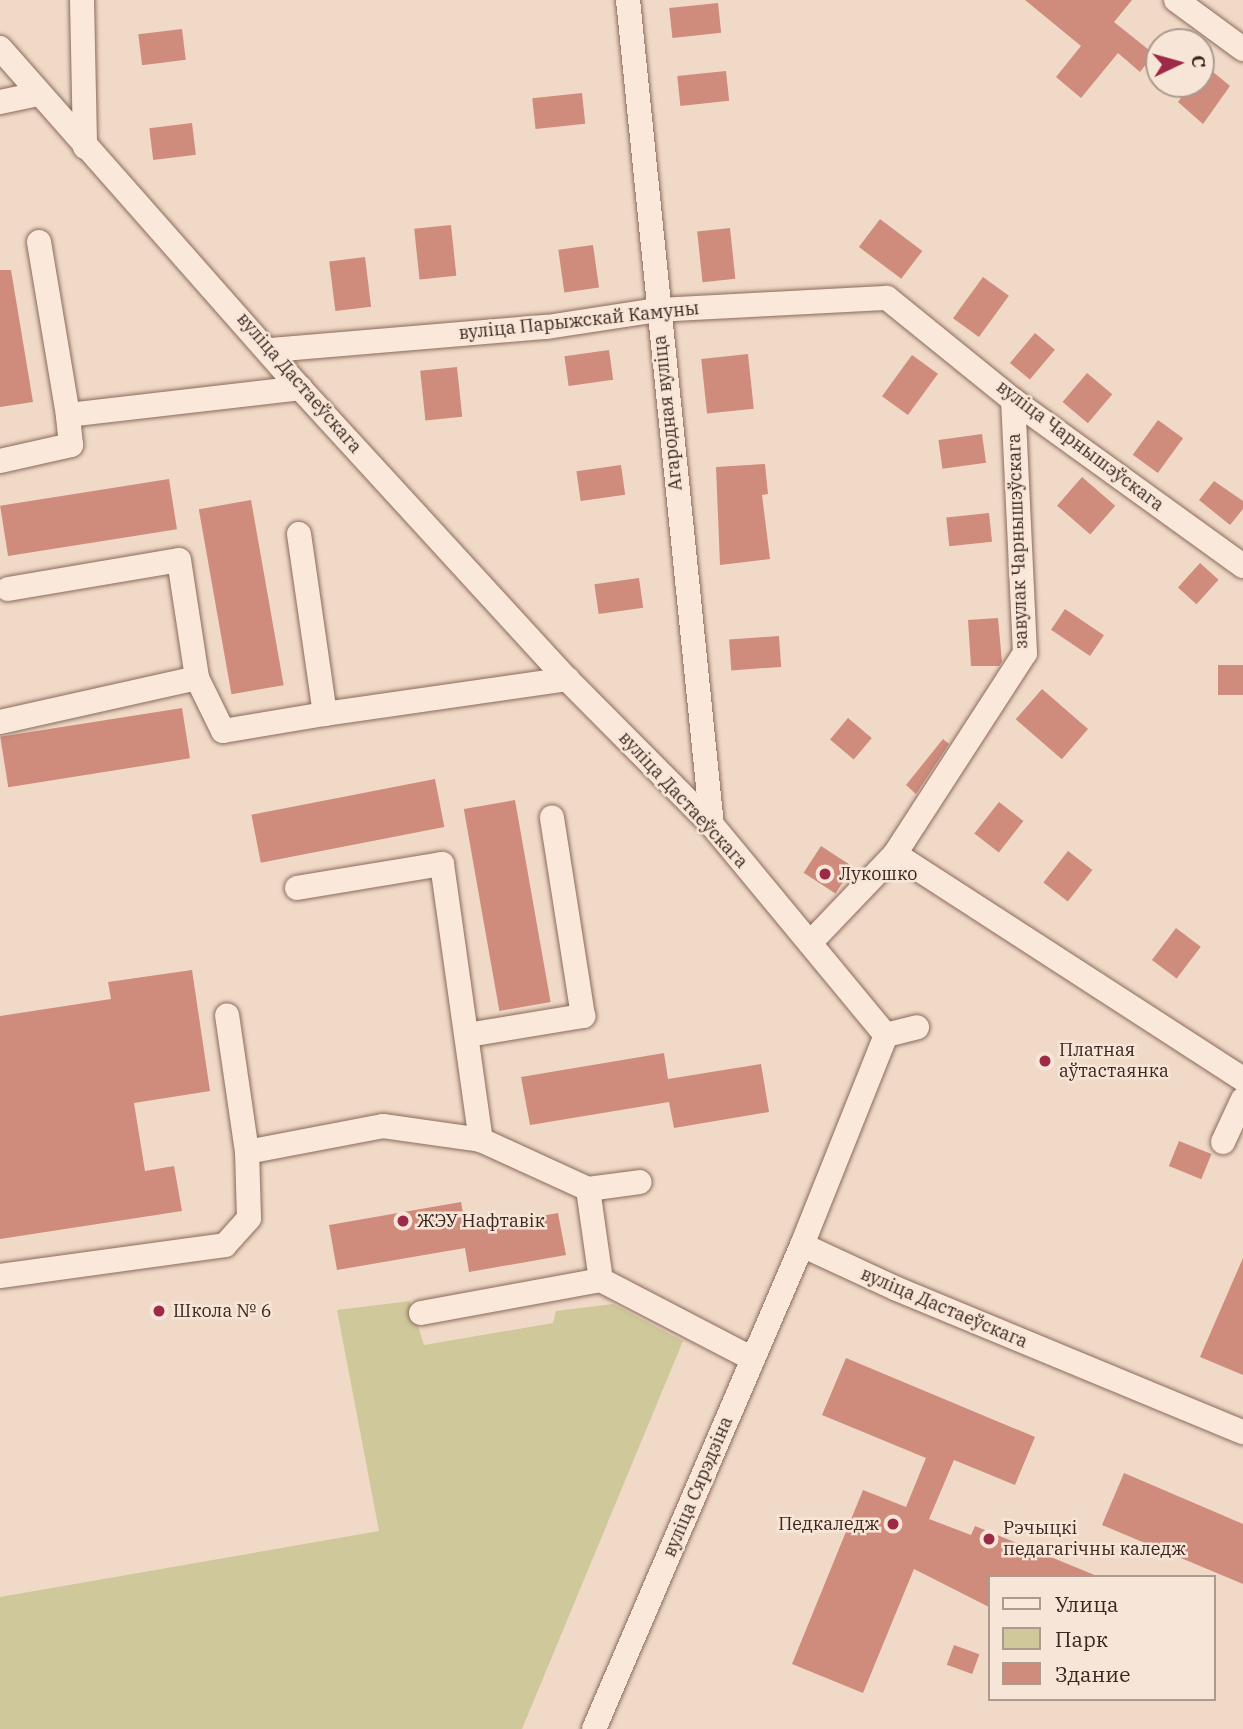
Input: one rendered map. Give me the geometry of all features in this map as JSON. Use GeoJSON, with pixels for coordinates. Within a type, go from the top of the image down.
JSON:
{"type":"FeatureCollection","features":[{"type":"Feature","properties":{"kind":"street"},"geometry":{"type":"LineString","coordinates":[[82,0],[85,147]]}},
{"type":"Feature","properties":{"kind":"street","name":"Агародная вуліца"},"geometry":{"type":"LineString","coordinates":[[628,0],[657,310],[712,825]]}},
{"type":"Feature","properties":{"kind":"street"},"geometry":{"type":"LineString","coordinates":[[1176,0],[1243,49]]}},
{"type":"Feature","properties":{"kind":"street","name":"вуліца Дастаеўскага"},"geometry":{"type":"LineString","coordinates":[[0,48],[85,147],[271,350],[300,388],[567,679],[712,825],[886,1035]]}},
{"type":"Feature","properties":{"kind":"street"},"geometry":{"type":"LineString","coordinates":[[0,102],[38,94]]}},
{"type":"Feature","properties":{"kind":"street"},"geometry":{"type":"LineString","coordinates":[[0,461],[71,445],[39,242]]}},
{"type":"Feature","properties":{"kind":"street","name":"вуліца Парыжскай Камуны"},"geometry":{"type":"LineString","coordinates":[[271,350],[547,327],[657,310],[887,298]]}},
{"type":"Feature","properties":{"kind":"street","name":"вуліца Чарнышэўскага"},"geometry":{"type":"LineString","coordinates":[[887,298],[1013,400],[1243,566]]}},
{"type":"Feature","properties":{"kind":"street"},"geometry":{"type":"LineString","coordinates":[[68,415],[300,388]]}},
{"type":"Feature","properties":{"kind":"street","name":"завулак Чарнышэўскага"},"geometry":{"type":"LineString","coordinates":[[810,943],[895,854],[1025,653],[1013,400]]}},
{"type":"Feature","properties":{"kind":"street"},"geometry":{"type":"LineString","coordinates":[[299,534],[325,714]]}},
{"type":"Feature","properties":{"kind":"street"},"geometry":{"type":"LineString","coordinates":[[8,589],[179,561],[197,678],[223,731],[567,679]]}},
{"type":"Feature","properties":{"kind":"street"},"geometry":{"type":"LineString","coordinates":[[0,722],[197,678]]}},
{"type":"Feature","properties":{"kind":"street"},"geometry":{"type":"LineString","coordinates":[[468,1035],[583,1016],[552,817]]}},
{"type":"Feature","properties":{"kind":"street"},"geometry":{"type":"LineString","coordinates":[[895,854],[1243,1079]]}},
{"type":"Feature","properties":{"kind":"street"},"geometry":{"type":"LineString","coordinates":[[297,888],[442,864],[481,1140]]}},
{"type":"Feature","properties":{"kind":"street"},"geometry":{"type":"LineString","coordinates":[[0,1276],[225,1245],[249,1218],[247,1152],[227,1014]]}},
{"type":"Feature","properties":{"kind":"street"},"geometry":{"type":"LineString","coordinates":[[802,1245],[886,1035],[917,1027]]}},
{"type":"Feature","properties":{"kind":"street"},"geometry":{"type":"LineString","coordinates":[[1223,1142],[1243,1099]]}},
{"type":"Feature","properties":{"kind":"street"},"geometry":{"type":"LineString","coordinates":[[247,1152],[383,1126],[481,1140],[588,1189],[640,1182]]}},
{"type":"Feature","properties":{"kind":"street"},"geometry":{"type":"LineString","coordinates":[[588,1189],[601,1280]]}},
{"type":"Feature","properties":{"kind":"street","name":"вуліца Дастаеўскага"},"geometry":{"type":"LineString","coordinates":[[802,1245],[909,1295],[1243,1432]]}},
{"type":"Feature","properties":{"kind":"street","name":"вуліца Сярэдзіна"},"geometry":{"type":"LineString","coordinates":[[594,1729],[802,1245]]}},
{"type":"Feature","properties":{"kind":"street"},"geometry":{"type":"LineString","coordinates":[[421,1312],[601,1280],[753,1359]]}},
{"type":"Feature","properties":{"kind":"green space"},"geometry":{"type":"Polygon","coordinates":[[[410,1301],[424,1345],[553,1323],[556,1311],[613,1304],[683,1341],[522,1729],[0,1729],[0,1597],[379,1531],[337,1310],[410,1301]]]}},
{"type":"Feature","properties":{"kind":"building"},"geometry":{"type":"Polygon","coordinates":[[[1025,0],[1132,0],[1114,22],[1145,47],[1145,66],[1140,72],[1118,53],[1081,98],[1056,77],[1081,46],[1025,0]]]}},
{"type":"Feature","properties":{"kind":"building"},"geometry":{"type":"Polygon","coordinates":[[[718,3],[721,33],[672,38],[669,8],[718,3]]]}},
{"type":"Feature","properties":{"kind":"building"},"geometry":{"type":"Polygon","coordinates":[[[182,29],[186,60],[142,65],[138,34],[182,29]]]}},
{"type":"Feature","properties":{"kind":"building"},"geometry":{"type":"Polygon","coordinates":[[[726,71],[729,101],[680,106],[677,76],[726,71]]]}},
{"type":"Feature","properties":{"kind":"building"},"geometry":{"type":"Polygon","coordinates":[[[1215,74],[1230,86],[1203,124],[1178,102],[1181,98],[1215,98],[1215,74]]]}},
{"type":"Feature","properties":{"kind":"building"},"geometry":{"type":"Polygon","coordinates":[[[582,93],[585,124],[536,129],[532,98],[582,93]]]}},
{"type":"Feature","properties":{"kind":"building"},"geometry":{"type":"Polygon","coordinates":[[[192,123],[196,155],[153,160],[149,128],[192,123]]]}},
{"type":"Feature","properties":{"kind":"building"},"geometry":{"type":"Polygon","coordinates":[[[880,219],[922,251],[901,279],[859,247],[880,219]]]}},
{"type":"Feature","properties":{"kind":"building"},"geometry":{"type":"Polygon","coordinates":[[[451,225],[456,276],[420,280],[414,229],[451,225]]]}},
{"type":"Feature","properties":{"kind":"building"},"geometry":{"type":"Polygon","coordinates":[[[730,228],[735,279],[703,282],[697,231],[730,228]]]}},
{"type":"Feature","properties":{"kind":"building"},"geometry":{"type":"Polygon","coordinates":[[[593,245],[599,288],[564,292],[558,250],[593,245]]]}},
{"type":"Feature","properties":{"kind":"building"},"geometry":{"type":"Polygon","coordinates":[[[365,257],[371,307],[335,311],[329,261],[365,257]]]}},
{"type":"Feature","properties":{"kind":"building"},"geometry":{"type":"Polygon","coordinates":[[[0,270],[11,270],[33,402],[0,407],[0,270]]]}},
{"type":"Feature","properties":{"kind":"building"},"geometry":{"type":"Polygon","coordinates":[[[983,277],[1009,296],[979,337],[953,318],[983,277]]]}},
{"type":"Feature","properties":{"kind":"building"},"geometry":{"type":"Polygon","coordinates":[[[1035,333],[1055,350],[1030,380],[1010,363],[1035,333]]]}},
{"type":"Feature","properties":{"kind":"building"},"geometry":{"type":"Polygon","coordinates":[[[609,350],[613,380],[569,386],[564,356],[609,350]]]}},
{"type":"Feature","properties":{"kind":"building"},"geometry":{"type":"Polygon","coordinates":[[[748,354],[754,409],[707,414],[701,359],[748,354]]]}},
{"type":"Feature","properties":{"kind":"building"},"geometry":{"type":"Polygon","coordinates":[[[912,355],[938,374],[908,415],[882,396],[912,355]]]}},
{"type":"Feature","properties":{"kind":"building"},"geometry":{"type":"Polygon","coordinates":[[[457,367],[462,417],[425,421],[420,371],[457,367]]]}},
{"type":"Feature","properties":{"kind":"building"},"geometry":{"type":"Polygon","coordinates":[[[1087,373],[1112,394],[1088,423],[1063,402],[1087,373]]]}},
{"type":"Feature","properties":{"kind":"building"},"geometry":{"type":"Polygon","coordinates":[[[1158,420],[1183,438],[1158,473],[1133,455],[1158,420]]]}},
{"type":"Feature","properties":{"kind":"building"},"geometry":{"type":"Polygon","coordinates":[[[982,434],[986,463],[942,469],[938,440],[982,434]]]}},
{"type":"Feature","properties":{"kind":"building"},"geometry":{"type":"Polygon","coordinates":[[[765,464],[768,494],[762,495],[770,559],[720,565],[716,467],[765,464]]]}},
{"type":"Feature","properties":{"kind":"building"},"geometry":{"type":"Polygon","coordinates":[[[621,465],[625,495],[581,501],[576,471],[621,465]]]}},
{"type":"Feature","properties":{"kind":"building"},"geometry":{"type":"Polygon","coordinates":[[[1082,477],[1115,506],[1090,535],[1057,506],[1082,477]]]}},
{"type":"Feature","properties":{"kind":"building"},"geometry":{"type":"Polygon","coordinates":[[[169,479],[177,529],[8,556],[0,506],[169,479]]]}},
{"type":"Feature","properties":{"kind":"building"},"geometry":{"type":"Polygon","coordinates":[[[1214,481],[1243,501],[1243,509],[1230,525],[1199,500],[1214,481]]]}},
{"type":"Feature","properties":{"kind":"building"},"geometry":{"type":"Polygon","coordinates":[[[251,500],[284,685],[231,694],[199,509],[251,500]]]}},
{"type":"Feature","properties":{"kind":"building"},"geometry":{"type":"Polygon","coordinates":[[[989,513],[992,542],[949,546],[946,517],[989,513]]]}},
{"type":"Feature","properties":{"kind":"building"},"geometry":{"type":"Polygon","coordinates":[[[1200,563],[1219,580],[1196,604],[1178,588],[1200,563]]]}},
{"type":"Feature","properties":{"kind":"building"},"geometry":{"type":"Polygon","coordinates":[[[639,578],[643,608],[599,614],[594,584],[639,578]]]}},
{"type":"Feature","properties":{"kind":"building"},"geometry":{"type":"Polygon","coordinates":[[[1065,609],[1104,635],[1090,656],[1051,630],[1065,609]]]}},
{"type":"Feature","properties":{"kind":"building"},"geometry":{"type":"Polygon","coordinates":[[[998,618],[1002,662],[999,666],[971,666],[968,620],[998,618]]]}},
{"type":"Feature","properties":{"kind":"building"},"geometry":{"type":"Polygon","coordinates":[[[779,636],[781,667],[731,670],[729,639],[779,636]]]}},
{"type":"Feature","properties":{"kind":"building"},"geometry":{"type":"Polygon","coordinates":[[[1218,665],[1243,665],[1243,695],[1218,695],[1218,665]]]}},
{"type":"Feature","properties":{"kind":"building"},"geometry":{"type":"Polygon","coordinates":[[[1042,689],[1088,729],[1062,759],[1016,719],[1042,689]]]}},
{"type":"Feature","properties":{"kind":"building"},"geometry":{"type":"Polygon","coordinates":[[[182,708],[190,758],[8,787],[0,737],[182,708]]]}},
{"type":"Feature","properties":{"kind":"building"},"geometry":{"type":"Polygon","coordinates":[[[848,718],[872,738],[854,759],[830,739],[848,718]]]}},
{"type":"Feature","properties":{"kind":"building"},"geometry":{"type":"Polygon","coordinates":[[[943,739],[949,744],[916,794],[906,785],[943,739]]]}},
{"type":"Feature","properties":{"kind":"building"},"geometry":{"type":"Polygon","coordinates":[[[435,779],[444,827],[261,863],[251,815],[435,779]]]}},
{"type":"Feature","properties":{"kind":"building"},"geometry":{"type":"Polygon","coordinates":[[[515,800],[551,1002],[499,1011],[464,809],[515,800]]]}},
{"type":"Feature","properties":{"kind":"building"},"geometry":{"type":"Polygon","coordinates":[[[999,802],[1023,821],[999,853],[974,834],[999,802]]]}},
{"type":"Feature","properties":{"kind":"building"},"geometry":{"type":"Polygon","coordinates":[[[821,846],[853,867],[835,894],[804,873],[821,846]]]}},
{"type":"Feature","properties":{"kind":"building"},"geometry":{"type":"Polygon","coordinates":[[[1068,851],[1092,870],[1068,902],[1043,883],[1068,851]]]}},
{"type":"Feature","properties":{"kind":"building"},"geometry":{"type":"Polygon","coordinates":[[[1176,928],[1201,947],[1177,979],[1152,960],[1176,928]]]}},
{"type":"Feature","properties":{"kind":"building"},"geometry":{"type":"Polygon","coordinates":[[[192,970],[210,1091],[134,1103],[145,1171],[174,1166],[182,1211],[0,1239],[0,1016],[111,999],[108,982],[192,970]]]}},
{"type":"Feature","properties":{"kind":"building"},"geometry":{"type":"Polygon","coordinates":[[[664,1053],[668,1079],[761,1064],[769,1112],[674,1128],[669,1102],[530,1125],[521,1077],[664,1053]]]}},
{"type":"Feature","properties":{"kind":"building"},"geometry":{"type":"Polygon","coordinates":[[[1179,1141],[1211,1154],[1201,1179],[1169,1166],[1179,1141]]]}},
{"type":"Feature","properties":{"kind":"building"},"geometry":{"type":"Polygon","coordinates":[[[461,1202],[466,1229],[558,1213],[566,1255],[469,1272],[465,1248],[337,1270],[329,1225],[461,1202]]]}},
{"type":"Feature","properties":{"kind":"building"},"geometry":{"type":"Polygon","coordinates":[[[1243,1258],[1243,1375],[1200,1357],[1243,1258]]]}},
{"type":"Feature","properties":{"kind":"building","name":"Педкаледж"},"geometry":{"type":"Polygon","coordinates":[[[846,1358],[1035,1437],[1015,1485],[954,1460],[929,1519],[971,1535],[975,1526],[1095,1575],[988,1575],[988,1606],[914,1569],[863,1693],[792,1664],[863,1490],[906,1507],[926,1458],[822,1415],[846,1358]]]}},
{"type":"Feature","properties":{"kind":"building"},"geometry":{"type":"Polygon","coordinates":[[[1124,1473],[1243,1524],[1243,1584],[1102,1525],[1124,1473]]]}},
{"type":"Feature","properties":{"kind":"building"},"geometry":{"type":"Polygon","coordinates":[[[954,1645],[979,1654],[972,1674],[947,1665],[954,1645]]]}},
{"type":"Feature","properties":{"kind":"place","name":"Лукошко"},"geometry":{"type":"Point","coordinates":[825,874]}},
{"type":"Feature","properties":{"kind":"place","name":"Платная аўтастаянка"},"geometry":{"type":"Point","coordinates":[1045,1061]}},
{"type":"Feature","properties":{"kind":"place","name":"ЖЭУ Нафтавік"},"geometry":{"type":"Point","coordinates":[403,1221]}},
{"type":"Feature","properties":{"kind":"place","name":"Школа № 6"},"geometry":{"type":"Point","coordinates":[159,1311]}},
{"type":"Feature","properties":{"kind":"place","name":"Педкаледж"},"geometry":{"type":"Point","coordinates":[893,1524]}},
{"type":"Feature","properties":{"kind":"place","name":"Рэчыцкі педагагічны каледж"},"geometry":{"type":"Point","coordinates":[989,1539]}}]}
